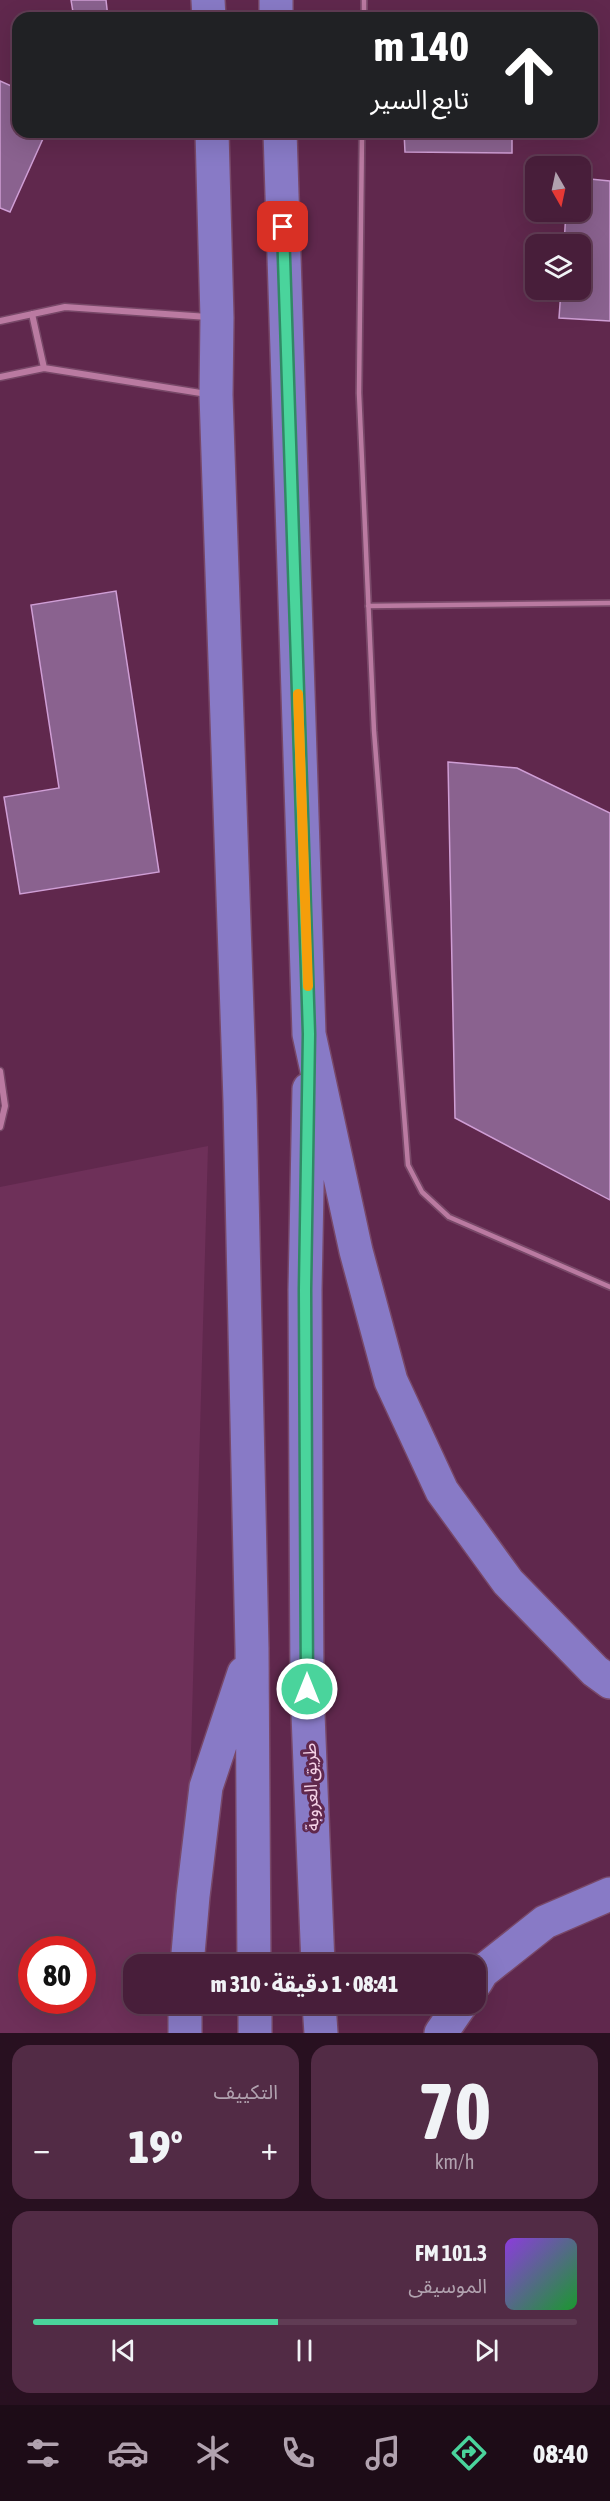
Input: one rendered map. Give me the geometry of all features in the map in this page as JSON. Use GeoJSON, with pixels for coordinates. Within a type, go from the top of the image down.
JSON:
{"type":"FeatureCollection","features":[{"type":"Feature","properties":{"kind":"highway"},"geometry":{"type":"LineString","coordinates":[[212,138],[218,318],[216,395],[240,1089],[252,1648],[254,1954]]}},
{"type":"Feature","properties":{"kind":"highway"},"geometry":{"type":"LineString","coordinates":[[280,138],[309,1034],[356,1251],[391,1381],[442,1491],[508,1582],[595,1671],[610,1682]]}},
{"type":"Feature","properties":{"kind":"highway","name":"طريق العروبة"},"geometry":{"type":"LineString","coordinates":[[309,1034],[305,1290],[306,1677],[318,1954]]}},
{"type":"Feature","properties":{"kind":"highway"},"geometry":{"type":"LineString","coordinates":[[188,1954],[206,1787],[252,1648]]}},
{"type":"Feature","properties":{"kind":"highway"},"geometry":{"type":"LineString","coordinates":[[486,1969],[545,1922],[610,1894]]}},
{"type":"Feature","properties":{"kind":"highway"},"geometry":{"type":"LineString","coordinates":[[185,2014],[185,2033]]}},
{"type":"Feature","properties":{"kind":"highway"},"geometry":{"type":"LineString","coordinates":[[255,2014],[255,2033]]}},
{"type":"Feature","properties":{"kind":"highway"},"geometry":{"type":"LineString","coordinates":[[320,2014],[321,2033]]}},
{"type":"Feature","properties":{"kind":"highway"},"geometry":{"type":"LineString","coordinates":[[441,2033],[454,2014]]}},
{"type":"Feature","properties":{"kind":"street"},"geometry":{"type":"LineString","coordinates":[[0,321],[64,308],[218,318]]}},
{"type":"Feature","properties":{"kind":"street"},"geometry":{"type":"LineString","coordinates":[[32,314],[44,368]]}},
{"type":"Feature","properties":{"kind":"street"},"geometry":{"type":"LineString","coordinates":[[0,377],[44,368],[216,395]]}},
{"type":"Feature","properties":{"kind":"street"},"geometry":{"type":"LineString","coordinates":[[0,1071],[4,1106],[0,1127]]}},
{"type":"Feature","properties":{"kind":"lane"},"geometry":{"type":"LineString","coordinates":[[363,138],[359,393],[368,606],[374,731],[408,1165],[422,1192],[449,1217],[610,1287]]}},
{"type":"Feature","properties":{"kind":"lane"},"geometry":{"type":"LineString","coordinates":[[368,606],[610,603]]}},
{"type":"Feature","properties":{"kind":"shaded area"},"geometry":{"type":"Polygon","coordinates":[[[208,1146],[185,1954],[123,1954],[123,2014],[183,2014],[183,2033],[0,2033],[0,1187],[208,1146]]]}},
{"type":"Feature","properties":{"kind":"building"},"geometry":{"type":"Polygon","coordinates":[[[71,0],[106,0],[107,12],[73,12],[71,0]]]}},
{"type":"Feature","properties":{"kind":"building"},"geometry":{"type":"Polygon","coordinates":[[[0,81],[12,86],[12,138],[43,138],[10,212],[0,208],[0,81]]]}},
{"type":"Feature","properties":{"kind":"building"},"geometry":{"type":"Polygon","coordinates":[[[404,138],[512,138],[512,153],[405,152],[404,138]]]}},
{"type":"Feature","properties":{"kind":"building"},"geometry":{"type":"Polygon","coordinates":[[[591,179],[610,181],[610,321],[559,318],[560,300],[591,300],[591,234],[565,234],[565,222],[591,222],[591,179]]]}},
{"type":"Feature","properties":{"kind":"building"},"geometry":{"type":"Polygon","coordinates":[[[116,591],[159,872],[20,894],[4,797],[59,788],[31,605],[116,591]]]}},
{"type":"Feature","properties":{"kind":"building"},"geometry":{"type":"Polygon","coordinates":[[[448,762],[517,768],[610,813],[610,1200],[455,1118],[448,762]]]}},
{"type":"Feature","properties":{"kind":"slow traffic"},"geometry":{"type":"LineString","coordinates":[[298,694],[308,986]]}},
{"type":"Feature","properties":{"kind":"route"},"geometry":{"type":"LineString","coordinates":[[283,227],[309,1034],[305,1290],[307,1689]]}}]}
